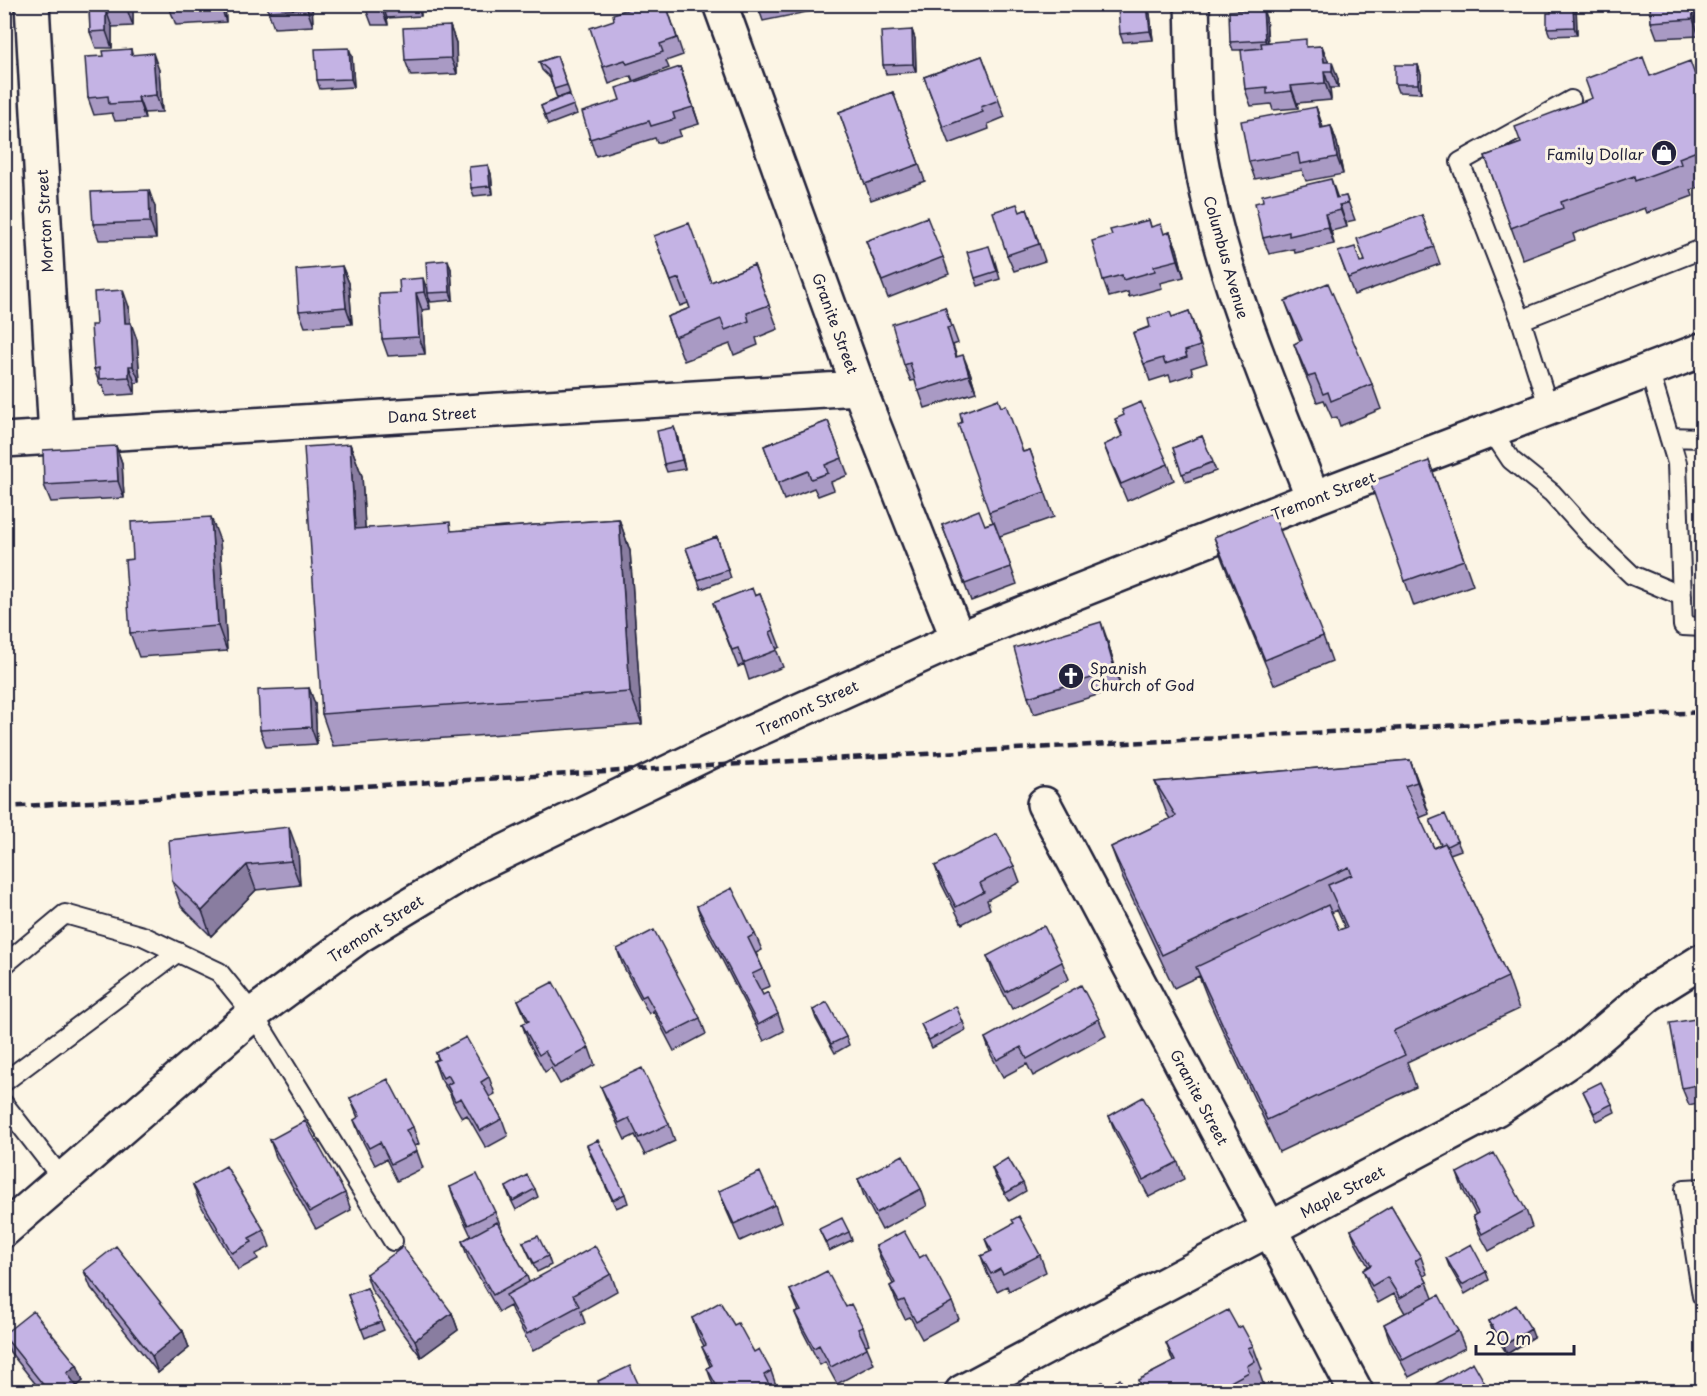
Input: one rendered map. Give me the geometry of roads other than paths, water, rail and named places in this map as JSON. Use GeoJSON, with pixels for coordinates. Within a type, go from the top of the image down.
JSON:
{"type":"FeatureCollection","features":[{"type":"Feature","properties":{"kind":"street","name":"Morton Street"},"geometry":{"type":"LineString","coordinates":[[32,4],[56,437]]}},
{"type":"Feature","properties":{"kind":"street","name":"Granite Street"},"geometry":{"type":"LineString","coordinates":[[720,4],[859,388],[958,639]]}},
{"type":"Feature","properties":{"kind":"street","name":"Columbus Avenue"},"geometry":{"type":"LineString","coordinates":[[1192,4],[1200,154],[1211,204],[1236,298],[1313,498]]}},
{"type":"Feature","properties":{"kind":"street","name":"Tremont Street"},"geometry":{"type":"LineString","coordinates":[[4,1230],[253,1014],[358,936],[471,868],[731,742],[958,639],[1313,498],[1702,350]]}},
{"type":"Feature","properties":{"kind":"street","name":"Dana Street"},"geometry":{"type":"LineString","coordinates":[[4,440],[859,388]]}},
{"type":"Feature","properties":{"kind":"street","name":"Granite Street"},"geometry":{"type":"LineString","coordinates":[[1044,804],[1356,1392]]}},
{"type":"Feature","properties":{"kind":"street","name":"Maple Street"},"geometry":{"type":"LineString","coordinates":[[962,1392],[1528,1090],[1592,1044],[1649,994],[1702,961]]}},
{"type":"Feature","properties":{"kind":"lane"},"geometry":{"type":"LineString","coordinates":[[1549,409],[1521,320],[1460,162],[1570,100]]}},
{"type":"Feature","properties":{"kind":"lane"},"geometry":{"type":"LineString","coordinates":[[1521,320],[1702,249]]}},
{"type":"Feature","properties":{"kind":"lane"},"geometry":{"type":"LineString","coordinates":[[1649,370],[1677,463],[1683,626],[1702,627]]}},
{"type":"Feature","properties":{"kind":"lane"},"geometry":{"type":"LineString","coordinates":[[1491,430],[1511,460],[1552,493],[1587,532],[1632,575],[1682,596]]}},
{"type":"Feature","properties":{"kind":"lane"},"geometry":{"type":"LineString","coordinates":[[1669,437],[1702,438]]}},
{"type":"Feature","properties":{"kind":"lane"},"geometry":{"type":"LineString","coordinates":[[4,965],[65,914],[144,936],[219,972],[253,1014],[393,1241]]}},
{"type":"Feature","properties":{"kind":"lane"},"geometry":{"type":"LineString","coordinates":[[4,1082],[177,952]]}},
{"type":"Feature","properties":{"kind":"lane"},"geometry":{"type":"LineString","coordinates":[[4,1104],[63,1180]]}},
{"type":"Feature","properties":{"kind":"lane"},"geometry":{"type":"LineString","coordinates":[[1702,1188],[1685,1189],[1702,1296]]}},
{"type":"Feature","properties":{"kind":"railway"},"geometry":{"type":"LineString","coordinates":[[4,807],[793,761],[1702,712]]}},
{"type":"Feature","properties":{"kind":"place","name":"Family Dollar"},"geometry":{"type":"Point","coordinates":[1664,153]}},
{"type":"Feature","properties":{"kind":"place","name":"Spanish Church of God"},"geometry":{"type":"Point","coordinates":[1071,676]}}]}
